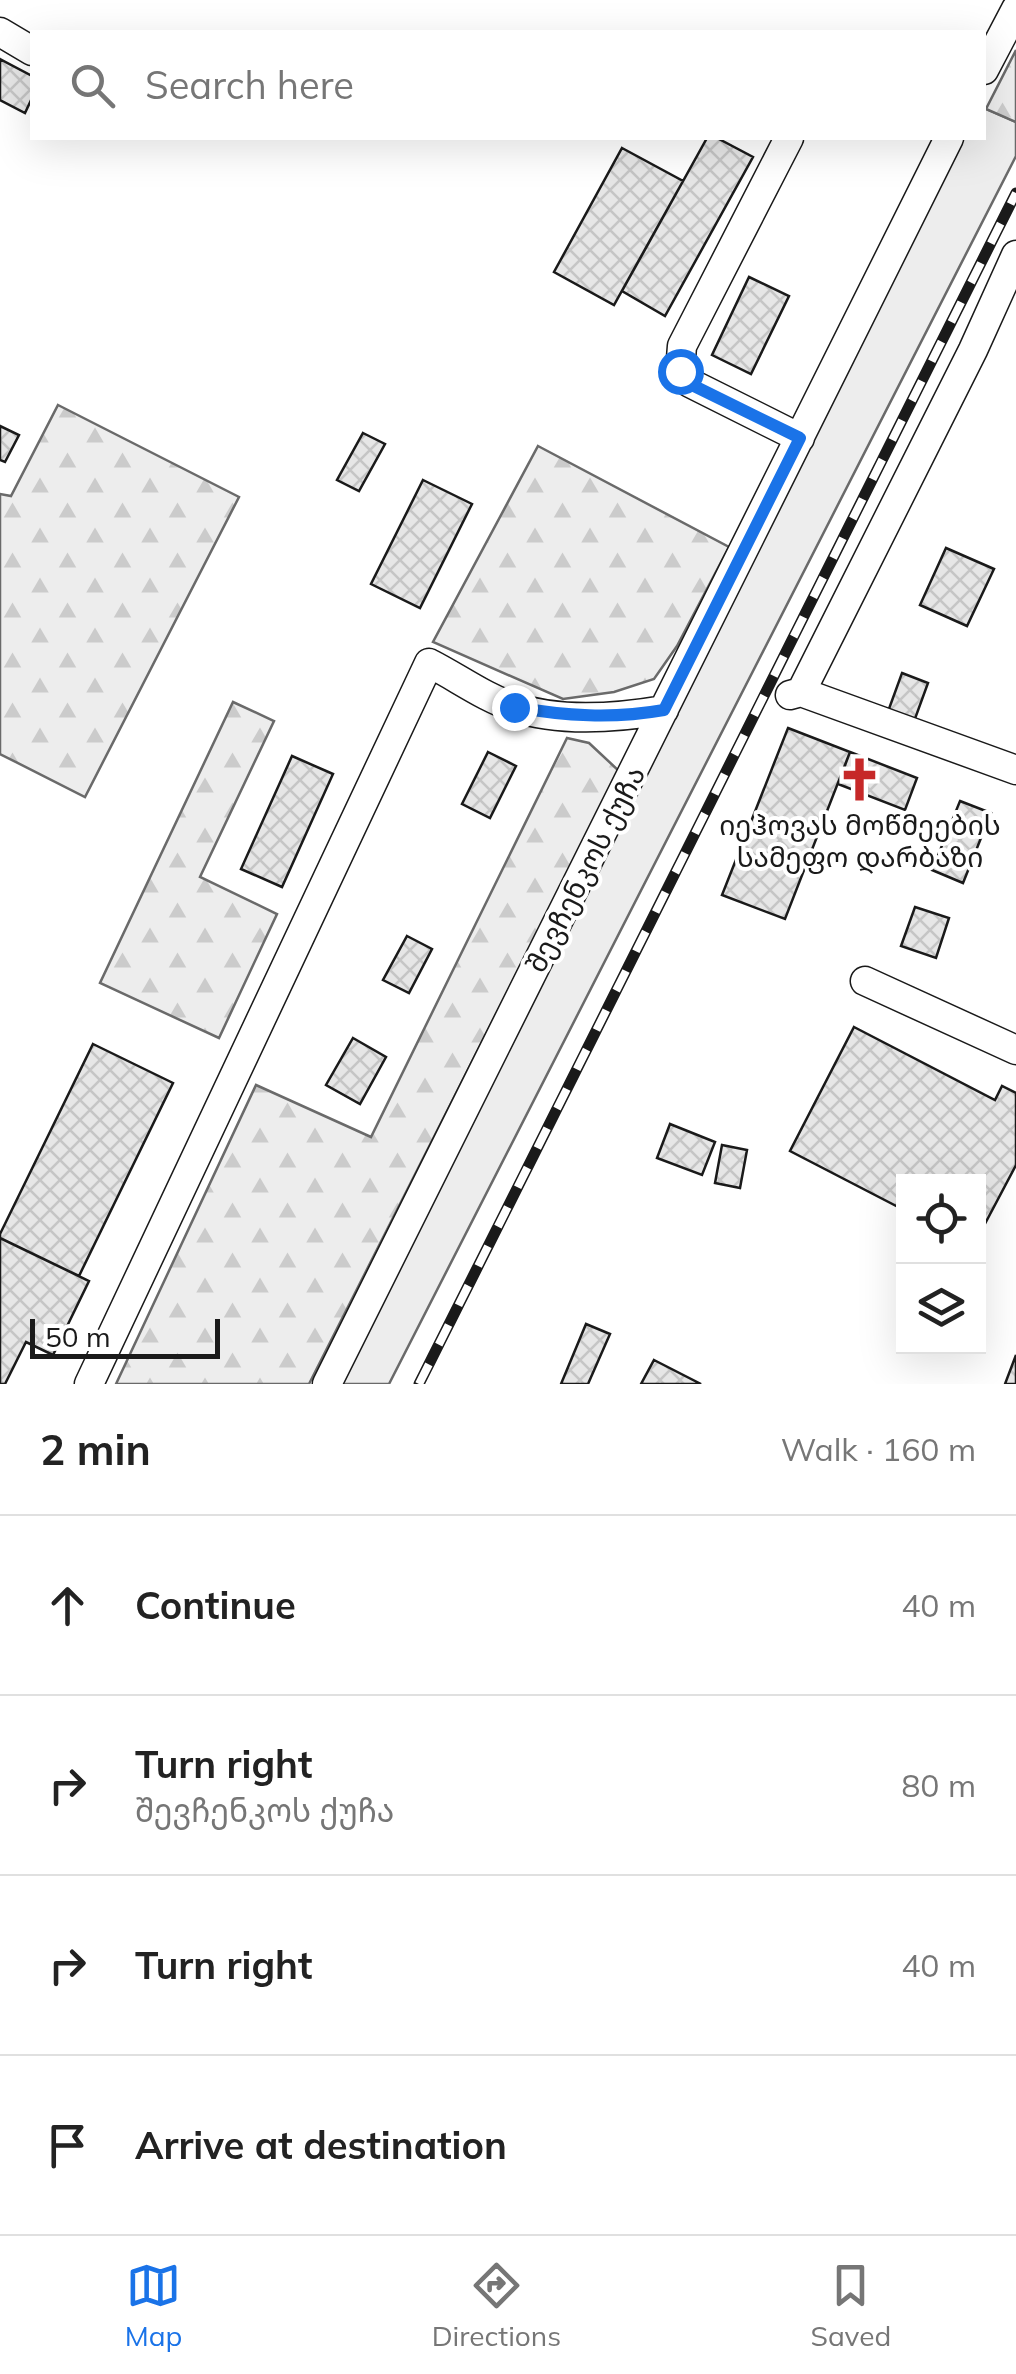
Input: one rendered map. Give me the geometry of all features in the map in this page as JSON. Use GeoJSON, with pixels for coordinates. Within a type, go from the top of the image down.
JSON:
{"type":"FeatureCollection","features":[{"type":"Feature","properties":{"kind":"street"},"geometry":{"type":"LineString","coordinates":[[986,66],[1016,10]]}},
{"type":"Feature","properties":{"kind":"street"},"geometry":{"type":"LineString","coordinates":[[0,32],[30,50]]}},
{"type":"Feature","properties":{"kind":"street"},"geometry":{"type":"LineString","coordinates":[[788,140],[682,346],[680,371],[690,384],[800,438]]}},
{"type":"Feature","properties":{"kind":"street","name":"შევჩენკოს ქუჩა"},"geometry":{"type":"LineString","coordinates":[[328,1384],[948,140]]}},
{"type":"Feature","properties":{"kind":"street"},"geometry":{"type":"LineString","coordinates":[[1016,255],[973,350],[795,694],[1016,770]]}},
{"type":"Feature","properties":{"kind":"street"},"geometry":{"type":"LineString","coordinates":[[89,1384],[430,662],[514,707],[560,716],[622,717],[664,710]]}},
{"type":"Feature","properties":{"kind":"street"},"geometry":{"type":"LineString","coordinates":[[865,981],[1016,1050]]}},
{"type":"Feature","properties":{"kind":"green space"},"geometry":{"type":"Polygon","coordinates":[[[1016,50],[1016,122],[986,109],[1016,50]]]}},
{"type":"Feature","properties":{"kind":"green space"},"geometry":{"type":"Polygon","coordinates":[[[986,109],[1016,122],[1016,156],[389,1384],[328,1384],[948,140],[986,140],[986,109]]]}},
{"type":"Feature","properties":{"kind":"green space"},"geometry":{"type":"Polygon","coordinates":[[[58,405],[239,497],[85,797],[0,754],[0,494],[11,496],[58,405]]]}},
{"type":"Feature","properties":{"kind":"green space"},"geometry":{"type":"Polygon","coordinates":[[[538,446],[729,547],[677,646],[654,679],[614,692],[563,699],[433,642],[538,446]]]}},
{"type":"Feature","properties":{"kind":"green space"},"geometry":{"type":"Polygon","coordinates":[[[233,702],[274,721],[200,877],[277,914],[219,1038],[100,983],[233,702]]]}},
{"type":"Feature","properties":{"kind":"green space"},"geometry":{"type":"Polygon","coordinates":[[[567,738],[589,743],[619,771],[309,1384],[116,1384],[256,1085],[371,1137],[567,738]]]}},
{"type":"Feature","properties":{"kind":"building"},"geometry":{"type":"Polygon","coordinates":[[[0,59],[30,75],[30,102],[25,113],[0,100],[0,59]]]}},
{"type":"Feature","properties":{"kind":"building"},"geometry":{"type":"Polygon","coordinates":[[[706,140],[721,140],[753,157],[665,316],[622,291],[706,140]]]}},
{"type":"Feature","properties":{"kind":"building"},"geometry":{"type":"Polygon","coordinates":[[[622,148],[683,181],[614,305],[554,272],[622,148]]]}},
{"type":"Feature","properties":{"kind":"building"},"geometry":{"type":"Polygon","coordinates":[[[749,277],[789,296],[751,374],[712,355],[749,277]]]}},
{"type":"Feature","properties":{"kind":"building"},"geometry":{"type":"Polygon","coordinates":[[[0,426],[19,435],[5,462],[0,460],[0,426]]]}},
{"type":"Feature","properties":{"kind":"building"},"geometry":{"type":"Polygon","coordinates":[[[363,433],[385,444],[359,491],[337,480],[363,433]]]}},
{"type":"Feature","properties":{"kind":"building"},"geometry":{"type":"Polygon","coordinates":[[[423,480],[472,504],[420,608],[371,584],[423,480]]]}},
{"type":"Feature","properties":{"kind":"building"},"geometry":{"type":"Polygon","coordinates":[[[946,548],[994,569],[967,626],[920,605],[946,548]]]}},
{"type":"Feature","properties":{"kind":"building"},"geometry":{"type":"Polygon","coordinates":[[[902,673],[928,683],[912,727],[886,717],[902,673]]]}},
{"type":"Feature","properties":{"kind":"building"},"geometry":{"type":"Polygon","coordinates":[[[788,728],[850,752],[785,919],[722,895],[788,728]]]}},
{"type":"Feature","properties":{"kind":"building"},"geometry":{"type":"Polygon","coordinates":[[[488,752],[516,766],[490,818],[462,804],[488,752]]]}},
{"type":"Feature","properties":{"kind":"building"},"geometry":{"type":"Polygon","coordinates":[[[850,752],[917,778],[905,810],[838,784],[850,752]]]}},
{"type":"Feature","properties":{"kind":"building"},"geometry":{"type":"Polygon","coordinates":[[[292,756],[333,774],[282,887],[241,869],[292,756]]]}},
{"type":"Feature","properties":{"kind":"building"},"geometry":{"type":"Polygon","coordinates":[[[960,801],[991,813],[963,883],[932,870],[960,801]]]}},
{"type":"Feature","properties":{"kind":"building"},"geometry":{"type":"Polygon","coordinates":[[[915,907],[949,918],[936,958],[901,946],[915,907]]]}},
{"type":"Feature","properties":{"kind":"building"},"geometry":{"type":"Polygon","coordinates":[[[407,936],[432,949],[409,993],[383,980],[407,936]]]}},
{"type":"Feature","properties":{"kind":"building"},"geometry":{"type":"Polygon","coordinates":[[[854,1027],[995,1100],[1002,1086],[1016,1093],[1016,1165],[986,1222],[986,1174],[896,1174],[896,1206],[790,1151],[854,1027]]]}},
{"type":"Feature","properties":{"kind":"building"},"geometry":{"type":"Polygon","coordinates":[[[353,1038],[386,1057],[360,1104],[326,1085],[353,1038]]]}},
{"type":"Feature","properties":{"kind":"building"},"geometry":{"type":"Polygon","coordinates":[[[93,1044],[173,1083],[79,1276],[0,1238],[0,1234],[93,1044]]]}},
{"type":"Feature","properties":{"kind":"building"},"geometry":{"type":"Polygon","coordinates":[[[670,1124],[715,1142],[702,1175],[657,1158],[670,1124]]]}},
{"type":"Feature","properties":{"kind":"building"},"geometry":{"type":"Polygon","coordinates":[[[722,1145],[747,1150],[740,1188],[715,1183],[722,1145]]]}},
{"type":"Feature","properties":{"kind":"building"},"geometry":{"type":"Polygon","coordinates":[[[0,1238],[89,1281],[53,1355],[26,1342],[5,1384],[0,1384],[0,1238]]]}},
{"type":"Feature","properties":{"kind":"building"},"geometry":{"type":"Polygon","coordinates":[[[586,1324],[610,1334],[588,1384],[561,1384],[586,1324]]]}},
{"type":"Feature","properties":{"kind":"building"},"geometry":{"type":"Polygon","coordinates":[[[1016,1355],[1016,1384],[1005,1384],[1016,1355]]]}},
{"type":"Feature","properties":{"kind":"building"},"geometry":{"type":"Polygon","coordinates":[[[654,1360],[701,1384],[641,1384],[654,1360]]]}},
{"type":"Feature","properties":{"kind":"railway"},"geometry":{"type":"LineString","coordinates":[[419,1384],[1016,193]]}},
{"type":"Feature","properties":{"kind":"place","name":"იეჰოვას მოწმეების სამეფო დარბაზი"},"geometry":{"type":"Point","coordinates":[860,779]}},
{"type":"Feature","properties":{"kind":"route"},"geometry":{"type":"LineString","coordinates":[[514,707],[560,716],[622,717],[664,710],[800,438],[690,384],[680,371]]}}]}
